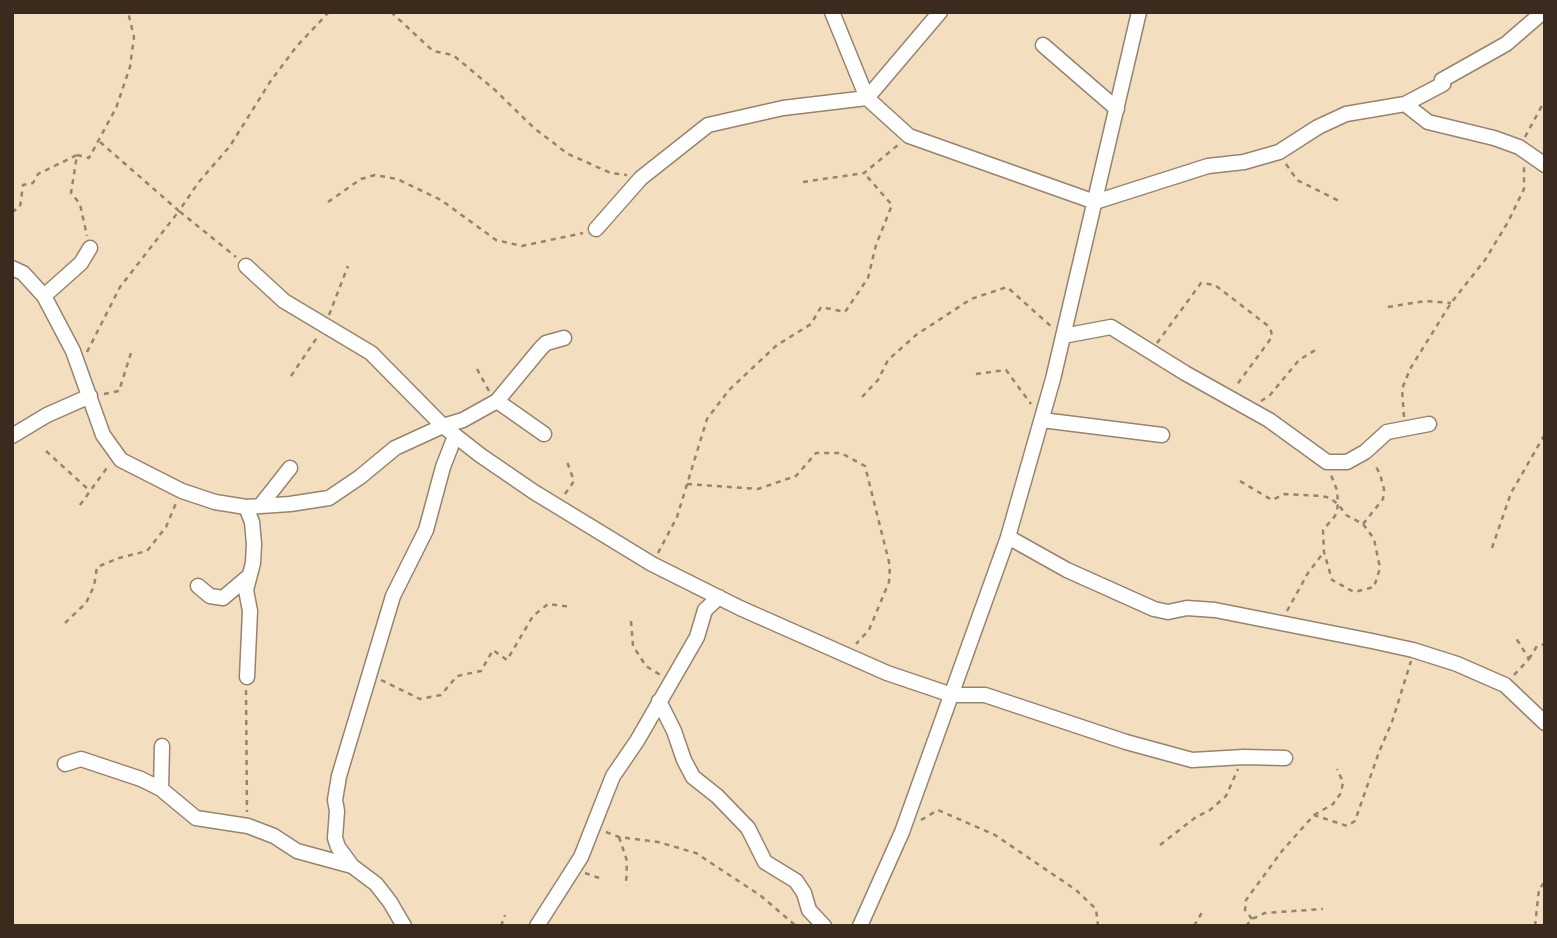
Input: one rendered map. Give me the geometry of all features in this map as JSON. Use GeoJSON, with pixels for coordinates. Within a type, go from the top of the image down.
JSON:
{"type":"FeatureCollection","features":[{"type":"Feature","properties":{"kind":"street"},"geometry":{"type":"LineString","coordinates":[[832,12],[867,98],[909,136],[1095,202],[1208,166],[1244,162],[1279,152],[1318,127],[1346,114],[1405,104],[1443,84],[1442,80],[1506,44],[1543,12]]}},
{"type":"Feature","properties":{"kind":"street"},"geometry":{"type":"LineString","coordinates":[[596,229],[640,178],[708,125],[783,108],[867,98],[940,12]]}},
{"type":"Feature","properties":{"kind":"street"},"geometry":{"type":"LineString","coordinates":[[860,926],[902,832],[1008,537],[1063,336],[1139,12]]}},
{"type":"Feature","properties":{"kind":"street"},"geometry":{"type":"LineString","coordinates":[[1043,46],[1117,110]]}},
{"type":"Feature","properties":{"kind":"street"},"geometry":{"type":"LineString","coordinates":[[1405,104],[1428,122],[1494,138],[1524,150],[1545,164]]}},
{"type":"Feature","properties":{"kind":"street"},"geometry":{"type":"LineString","coordinates":[[44,296],[81,263],[90,247]]}},
{"type":"Feature","properties":{"kind":"street"},"geometry":{"type":"LineString","coordinates":[[246,265],[284,301],[371,353],[453,434],[534,492],[688,583],[920,686],[952,695],[985,695],[1126,742],[1192,760],[1285,758]]}},
{"type":"Feature","properties":{"kind":"street"},"geometry":{"type":"LineString","coordinates":[[12,268],[23,273],[44,296],[61,325],[103,435],[121,460],[182,491],[215,502],[253,506],[316,501],[335,495],[396,448],[453,434]]}},
{"type":"Feature","properties":{"kind":"street"},"geometry":{"type":"LineString","coordinates":[[1063,336],[1111,327],[1250,409],[1327,461],[1347,462],[1366,452],[1381,436],[1404,428],[1429,424]]}},
{"type":"Feature","properties":{"kind":"street"},"geometry":{"type":"LineString","coordinates":[[404,926],[376,884],[343,856],[335,838],[335,800],[339,776],[393,596],[426,530],[453,434],[463,420],[497,401],[541,348],[564,338]]}},
{"type":"Feature","properties":{"kind":"street"},"geometry":{"type":"LineString","coordinates":[[12,436],[47,415],[90,396]]}},
{"type":"Feature","properties":{"kind":"street"},"geometry":{"type":"LineString","coordinates":[[497,401],[544,434]]}},
{"type":"Feature","properties":{"kind":"street"},"geometry":{"type":"LineString","coordinates":[[1042,420],[1162,435]]}},
{"type":"Feature","properties":{"kind":"street"},"geometry":{"type":"LineString","coordinates":[[247,677],[250,611],[246,590],[253,563],[253,506],[290,468]]}},
{"type":"Feature","properties":{"kind":"street"},"geometry":{"type":"LineString","coordinates":[[1008,537],[1079,576],[1154,609],[1168,612],[1187,608],[1215,610],[1413,650],[1457,664],[1505,685],[1545,723]]}},
{"type":"Feature","properties":{"kind":"street"},"geometry":{"type":"LineString","coordinates":[[198,586],[206,594],[223,598],[249,576]]}},
{"type":"Feature","properties":{"kind":"street"},"geometry":{"type":"LineString","coordinates":[[688,583],[705,610]]}},
{"type":"Feature","properties":{"kind":"street"},"geometry":{"type":"LineString","coordinates":[[537,926],[580,857],[613,776],[637,741],[697,637],[705,610],[719,597]]}},
{"type":"Feature","properties":{"kind":"street"},"geometry":{"type":"LineString","coordinates":[[659,701],[693,777],[717,796],[748,828],[765,862],[796,881],[804,893],[809,910],[824,926]]}},
{"type":"Feature","properties":{"kind":"street"},"geometry":{"type":"LineString","coordinates":[[161,789],[162,746]]}},
{"type":"Feature","properties":{"kind":"street"},"geometry":{"type":"LineString","coordinates":[[65,764],[81,759],[141,779],[161,789],[195,818],[248,826],[274,836],[297,851],[352,866]]}},
{"type":"Feature","properties":{"kind":"path"},"geometry":{"type":"LineString","coordinates":[[12,212],[20,207],[23,185],[33,183],[38,174],[77,155],[89,158],[100,142],[116,108],[130,67],[134,37],[128,12]]}},
{"type":"Feature","properties":{"kind":"path"},"geometry":{"type":"LineString","coordinates":[[79,367],[120,287],[198,183],[230,146],[270,82],[296,47],[329,12]]}},
{"type":"Feature","properties":{"kind":"path"},"geometry":{"type":"LineString","coordinates":[[391,12],[433,51],[453,55],[495,90],[534,128],[568,154],[611,173],[640,178]]}},
{"type":"Feature","properties":{"kind":"path"},"geometry":{"type":"LineString","coordinates":[[1404,428],[1402,389],[1410,369],[1451,303],[1485,260],[1524,189],[1525,136],[1545,100]]}},
{"type":"Feature","properties":{"kind":"path"},"geometry":{"type":"LineString","coordinates":[[803,182],[864,173],[909,136]]}},
{"type":"Feature","properties":{"kind":"path"},"geometry":{"type":"LineString","coordinates":[[100,142],[246,265]]}},
{"type":"Feature","properties":{"kind":"path"},"geometry":{"type":"LineString","coordinates":[[1279,152],[1297,180],[1341,202]]}},
{"type":"Feature","properties":{"kind":"path"},"geometry":{"type":"LineString","coordinates":[[77,155],[71,193],[80,204],[90,247]]}},
{"type":"Feature","properties":{"kind":"path"},"geometry":{"type":"LineString","coordinates":[[652,564],[677,517],[707,419],[729,390],[777,345],[811,324],[821,307],[845,312],[868,278],[876,245],[892,205],[864,173]]}},
{"type":"Feature","properties":{"kind":"path"},"geometry":{"type":"LineString","coordinates":[[328,202],[361,179],[375,175],[397,180],[441,200],[496,240],[522,246],[596,229]]}},
{"type":"Feature","properties":{"kind":"path"},"geometry":{"type":"LineString","coordinates":[[1151,352],[1201,283],[1215,285],[1267,325],[1272,337],[1228,398]]}},
{"type":"Feature","properties":{"kind":"path"},"geometry":{"type":"LineString","coordinates":[[862,397],[878,380],[888,360],[916,335],[971,299],[1007,287],[1063,336]]}},
{"type":"Feature","properties":{"kind":"path"},"geometry":{"type":"LineString","coordinates":[[1388,307],[1425,301],[1451,303]]}},
{"type":"Feature","properties":{"kind":"path"},"geometry":{"type":"LineString","coordinates":[[1250,409],[1270,396],[1299,360],[1317,349]]}},
{"type":"Feature","properties":{"kind":"path"},"geometry":{"type":"LineString","coordinates":[[90,396],[119,391],[131,353]]}},
{"type":"Feature","properties":{"kind":"path"},"geometry":{"type":"LineString","coordinates":[[477,369],[497,401]]}},
{"type":"Feature","properties":{"kind":"path"},"geometry":{"type":"LineString","coordinates":[[976,374],[1006,370],[1042,420]]}},
{"type":"Feature","properties":{"kind":"path"},"geometry":{"type":"LineString","coordinates":[[1492,548],[1511,493],[1545,434]]}},
{"type":"Feature","properties":{"kind":"path"},"geometry":{"type":"LineString","coordinates":[[46,451],[90,491]]}},
{"type":"Feature","properties":{"kind":"path"},"geometry":{"type":"LineString","coordinates":[[1363,524],[1383,499],[1384,489],[1377,468],[1366,452]]}},
{"type":"Feature","properties":{"kind":"path"},"geometry":{"type":"LineString","coordinates":[[687,484],[758,489],[796,476],[816,453],[841,453],[865,466],[890,566],[889,582],[869,630],[847,654]]}},
{"type":"Feature","properties":{"kind":"path"},"geometry":{"type":"LineString","coordinates":[[80,505],[111,462],[121,460]]}},
{"type":"Feature","properties":{"kind":"path"},"geometry":{"type":"LineString","coordinates":[[1240,481],[1272,500],[1285,494],[1322,496],[1338,503],[1346,515],[1363,524],[1374,539],[1380,568],[1374,587],[1354,592],[1332,580],[1324,552],[1323,530],[1335,516],[1338,503],[1337,490],[1327,461]]}},
{"type":"Feature","properties":{"kind":"path"},"geometry":{"type":"LineString","coordinates":[[65,623],[86,603],[94,586],[97,567],[147,551],[166,527],[182,491]]}},
{"type":"Feature","properties":{"kind":"path"},"geometry":{"type":"LineString","coordinates":[[1281,622],[1308,573],[1324,552]]}},
{"type":"Feature","properties":{"kind":"path"},"geometry":{"type":"LineString","coordinates":[[368,675],[420,699],[441,695],[457,676],[481,671],[493,650],[507,660],[533,617],[548,604],[572,607]]}},
{"type":"Feature","properties":{"kind":"path"},"geometry":{"type":"LineString","coordinates":[[631,621],[633,646],[646,666],[670,682]]}},
{"type":"Feature","properties":{"kind":"path"},"geometry":{"type":"LineString","coordinates":[[1516,638],[1529,659]]}},
{"type":"Feature","properties":{"kind":"path"},"geometry":{"type":"LineString","coordinates":[[1505,685],[1537,646],[1545,644]]}},
{"type":"Feature","properties":{"kind":"path"},"geometry":{"type":"LineString","coordinates":[[1314,815],[1347,826],[1355,821],[1392,722],[1413,650]]}},
{"type":"Feature","properties":{"kind":"path"},"geometry":{"type":"LineString","coordinates":[[247,677],[245,790],[248,826]]}},
{"type":"Feature","properties":{"kind":"path"},"geometry":{"type":"LineString","coordinates":[[1160,845],[1226,796],[1244,757]]}},
{"type":"Feature","properties":{"kind":"path"},"geometry":{"type":"LineString","coordinates":[[1252,919],[1245,910],[1246,900],[1282,851],[1314,815],[1333,804],[1341,793],[1343,782],[1337,769]]}},
{"type":"Feature","properties":{"kind":"path"},"geometry":{"type":"LineString","coordinates":[[902,832],[938,810],[974,824],[995,835],[1076,890],[1096,909],[1098,926]]}},
{"type":"Feature","properties":{"kind":"path"},"geometry":{"type":"LineString","coordinates":[[594,827],[619,837],[658,842],[696,852],[761,896],[796,926]]}},
{"type":"Feature","properties":{"kind":"path"},"geometry":{"type":"LineString","coordinates":[[619,837],[627,861],[626,886]]}},
{"type":"Feature","properties":{"kind":"path"},"geometry":{"type":"LineString","coordinates":[[1535,926],[1539,890],[1545,882]]}},
{"type":"Feature","properties":{"kind":"path"},"geometry":{"type":"LineString","coordinates":[[1194,926],[1204,909]]}},
{"type":"Feature","properties":{"kind":"path"},"geometry":{"type":"LineString","coordinates":[[1246,926],[1252,919],[1265,913],[1323,909]]}},
{"type":"Feature","properties":{"kind":"path"},"geometry":{"type":"LineString","coordinates":[[501,926],[505,915]]}}]}
